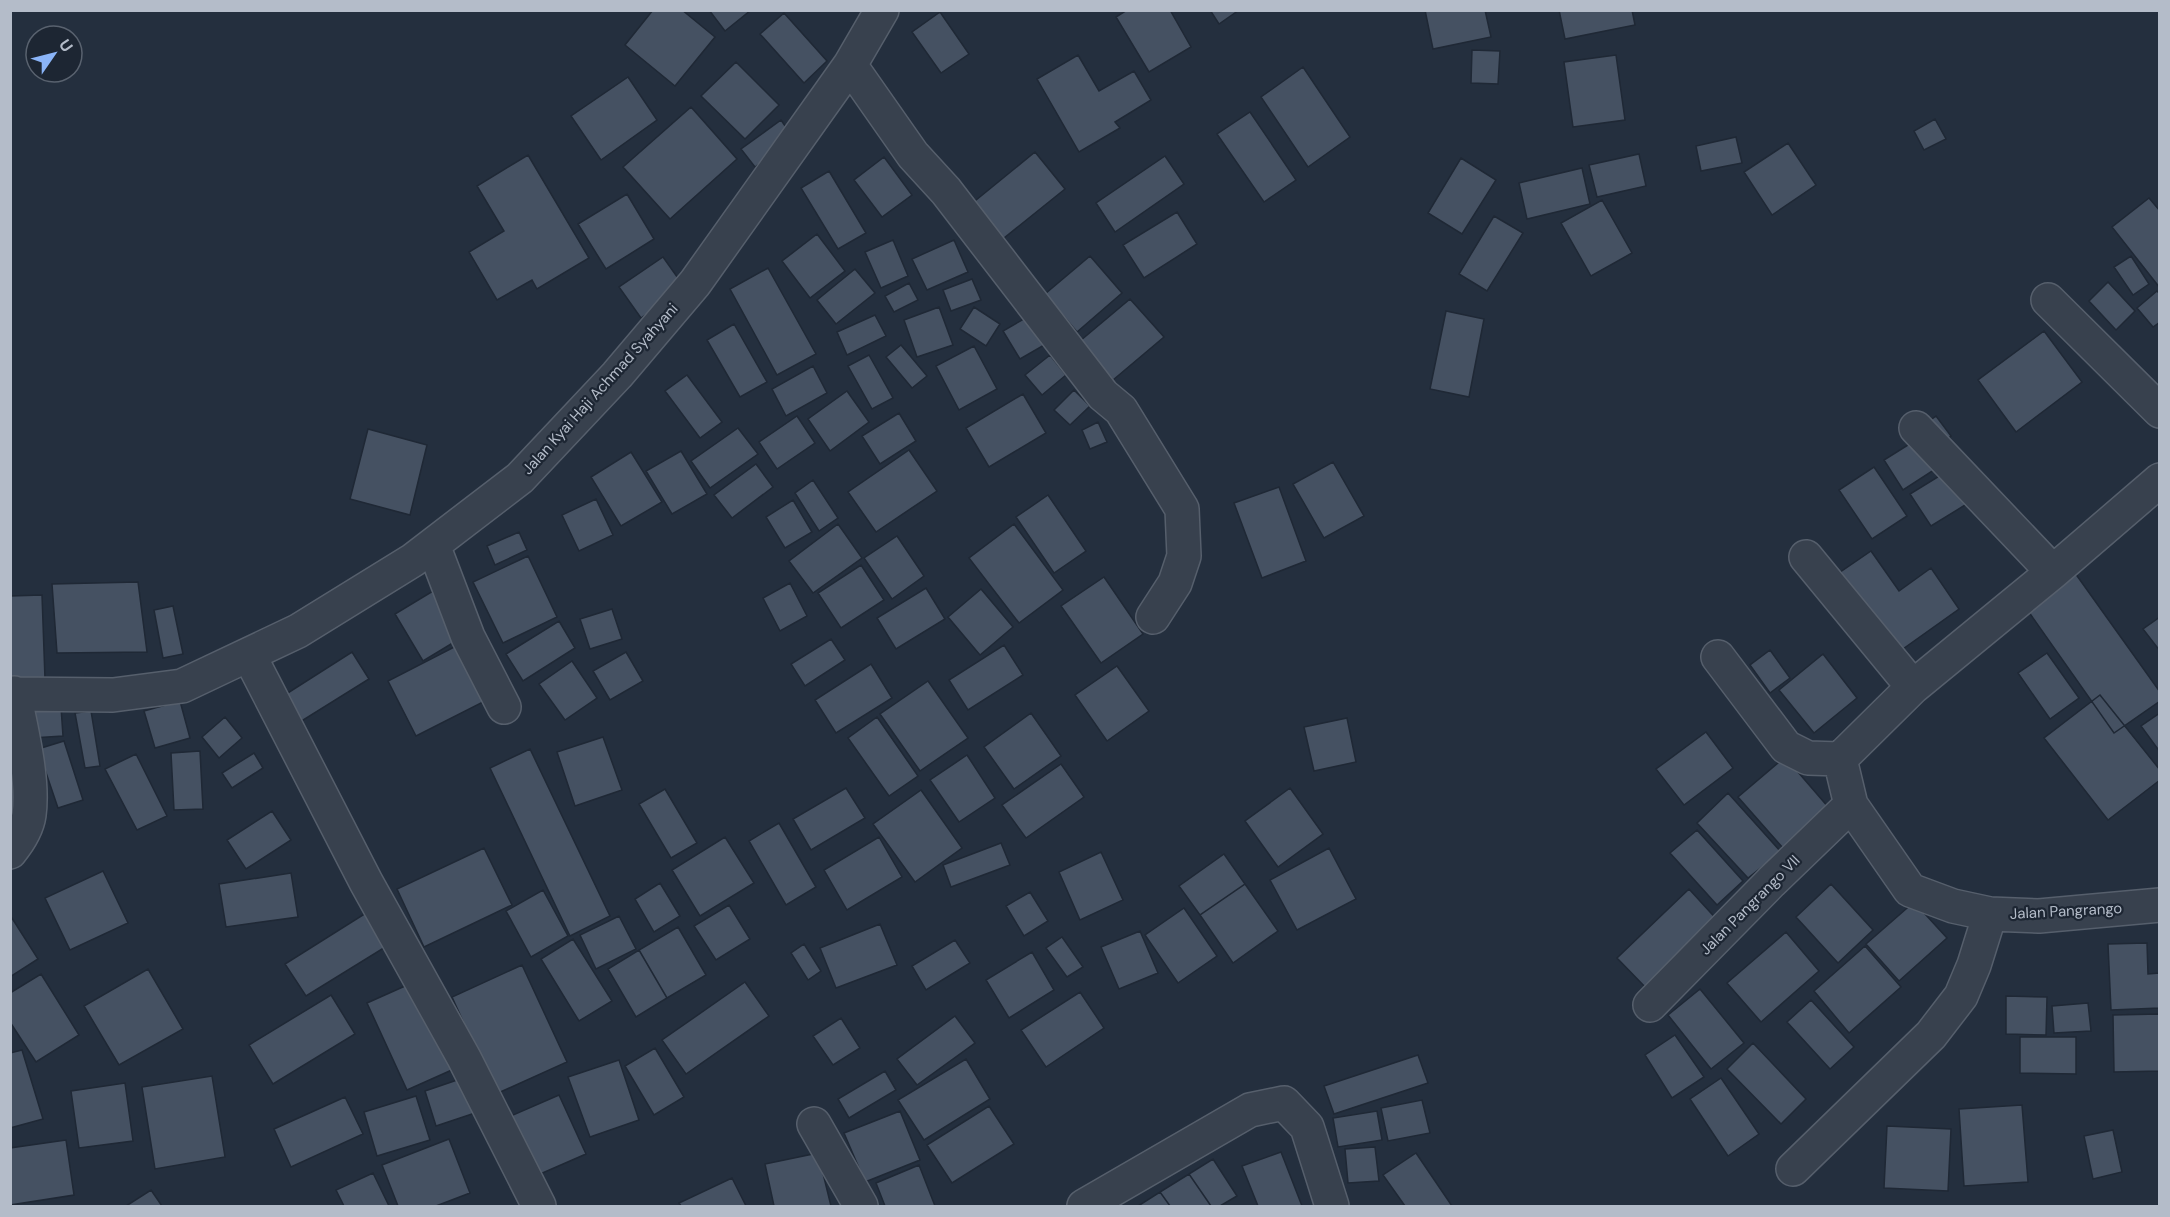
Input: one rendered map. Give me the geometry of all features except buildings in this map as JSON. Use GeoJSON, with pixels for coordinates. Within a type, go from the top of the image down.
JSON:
{"type":"FeatureCollection","features":[{"type":"Feature","properties":{"kind":"street","name":"Jalan Kyai Haji Achmad Syahyani"},"geometry":{"type":"LineString","coordinates":[[12,694],[113,695],[182,686],[298,631],[413,560],[520,478],[617,375],[695,283],[850,65],[882,10]]}},
{"type":"Feature","properties":{"kind":"street"},"geometry":{"type":"LineString","coordinates":[[850,65],[913,155],[946,191],[1103,395],[1121,410],[1182,509],[1184,556],[1176,583],[1153,617]]}},
{"type":"Feature","properties":{"kind":"street"},"geometry":{"type":"LineString","coordinates":[[2048,300],[2160,411]]}},
{"type":"Feature","properties":{"kind":"street"},"geometry":{"type":"LineString","coordinates":[[1916,428],[2054,572]]}},
{"type":"Feature","properties":{"kind":"street"},"geometry":{"type":"LineString","coordinates":[[1718,657],[1786,747],[1808,758],[1851,748],[1913,687],[2054,572],[2155,494]]}},
{"type":"Feature","properties":{"kind":"street"},"geometry":{"type":"LineString","coordinates":[[433,545],[468,637],[504,707]]}},
{"type":"Feature","properties":{"kind":"street"},"geometry":{"type":"LineString","coordinates":[[1806,557],[1913,687]]}},
{"type":"Feature","properties":{"kind":"street"},"geometry":{"type":"LineString","coordinates":[[249,656],[366,882],[464,1058],[539,1206]]}},
{"type":"Feature","properties":{"kind":"street"},"geometry":{"type":"LineString","coordinates":[[10,852],[22,837],[29,817],[31,792],[12,694]]}},
{"type":"Feature","properties":{"kind":"street","name":"Jalan Pangrango"},"geometry":{"type":"LineString","coordinates":[[1851,748],[1851,805],[1910,890],[1953,906],[1990,914],[2039,916],[2160,905]]}},
{"type":"Feature","properties":{"kind":"street","name":"Jalan Pangrango VII"},"geometry":{"type":"LineString","coordinates":[[1650,1005],[1771,882],[1851,805]]}},
{"type":"Feature","properties":{"kind":"street"},"geometry":{"type":"LineString","coordinates":[[1793,1168],[1932,1035],[1961,996],[1974,966],[1990,914]]}},
{"type":"Feature","properties":{"kind":"street"},"geometry":{"type":"LineString","coordinates":[[1084,1206],[1250,1110],[1284,1103],[1307,1127],[1332,1206]]}},
{"type":"Feature","properties":{"kind":"street"},"geometry":{"type":"LineString","coordinates":[[814,1124],[861,1206]]}}]}
